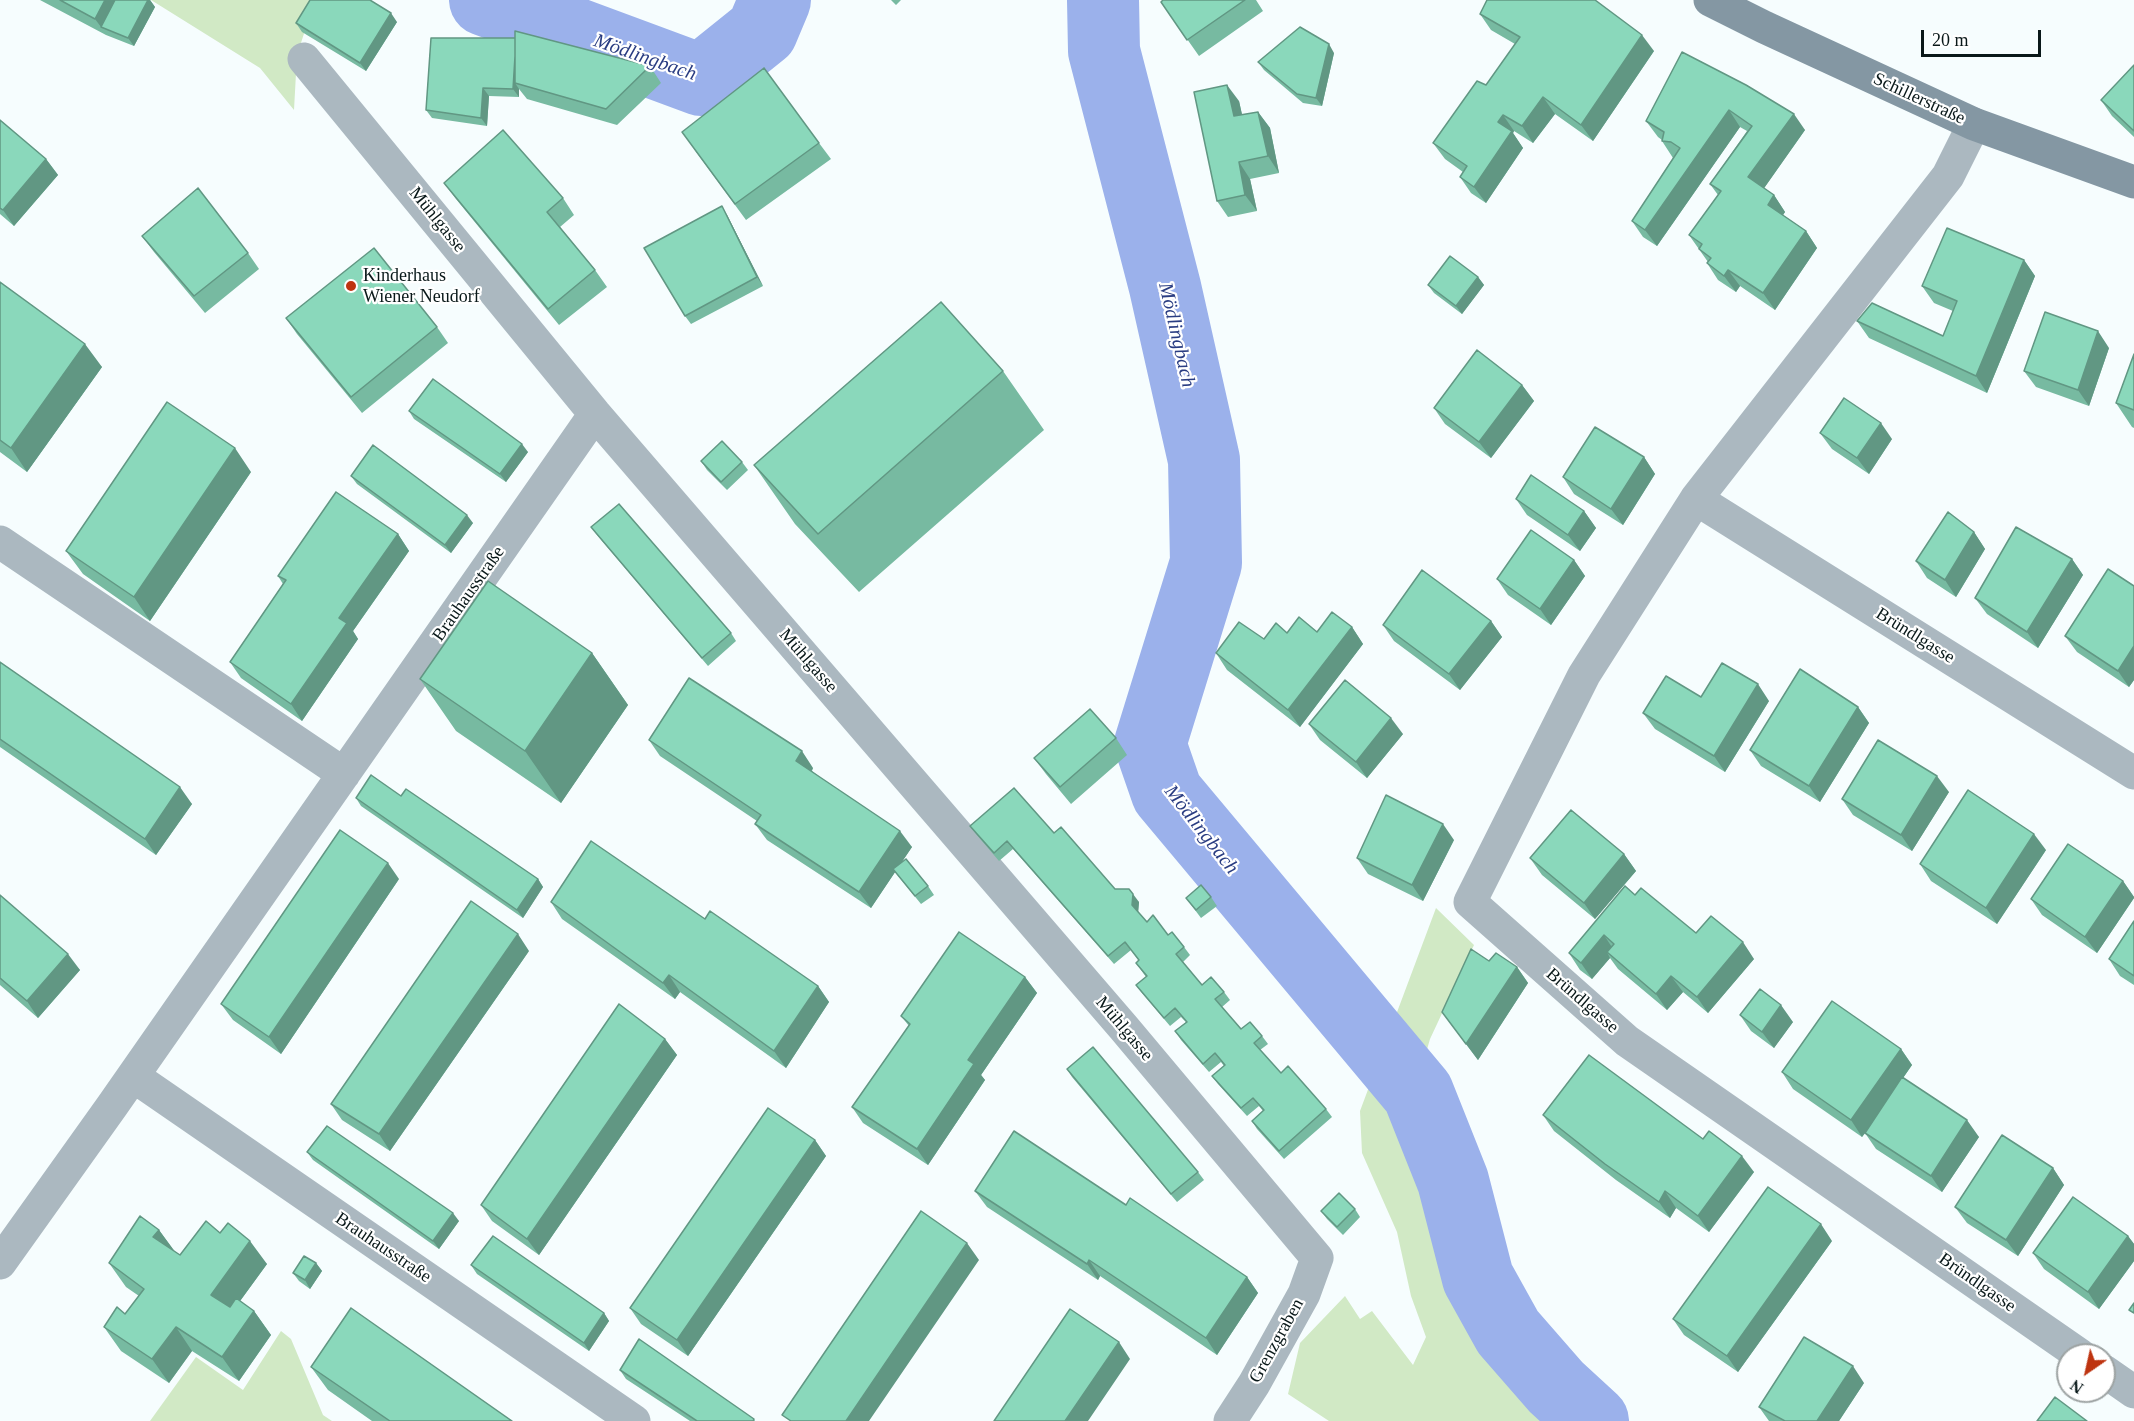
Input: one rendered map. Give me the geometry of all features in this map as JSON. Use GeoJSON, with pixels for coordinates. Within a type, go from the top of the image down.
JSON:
{"type":"FeatureCollection","features":[{"type":"Feature","properties":{"kind":"street","name":"Schillerstraße"},"geometry":{"type":"LineString","coordinates":[[1710,0],[1974,124],[2134,182]]}},
{"type":"Feature","properties":{"kind":"street","name":"Mühlgasse"},"geometry":{"type":"LineString","coordinates":[[304,59],[595,414],[1124,1028],[1317,1257]]}},
{"type":"Feature","properties":{"kind":"street","name":"Bründlgasse"},"geometry":{"type":"LineString","coordinates":[[1974,124],[1948,176],[1696,499],[1584,675],[1470,902],[1627,1041],[2063,1343]]}},
{"type":"Feature","properties":{"kind":"street","name":"Brauhausstraße"},"geometry":{"type":"LineString","coordinates":[[0,1263],[595,414]]}},
{"type":"Feature","properties":{"kind":"street","name":"Bründlgasse"},"geometry":{"type":"LineString","coordinates":[[1696,499],[2134,773]]}},
{"type":"Feature","properties":{"kind":"street"},"geometry":{"type":"LineString","coordinates":[[0,542],[344,774]]}},
{"type":"Feature","properties":{"kind":"street","name":"Brauhausstraße"},"geometry":{"type":"LineString","coordinates":[[132,1076],[634,1421]]}},
{"type":"Feature","properties":{"kind":"street","name":"Grenzgraben"},"geometry":{"type":"LineString","coordinates":[[1230,1421],[1254,1384],[1304,1294],[1317,1257]]}},
{"type":"Feature","properties":{"kind":"street"},"geometry":{"type":"LineString","coordinates":[[2116,1379],[2134,1392]]}},
{"type":"Feature","properties":{"kind":"green space"},"geometry":{"type":"Polygon","coordinates":[[[151,0],[315,0],[297,55],[294,110],[260,68],[151,0]]]}},
{"type":"Feature","properties":{"kind":"green space"},"geometry":{"type":"Polygon","coordinates":[[[1436,908],[1474,945],[1430,1039],[1414,1095],[1453,1181],[1474,1280],[1508,1332],[1555,1391],[1587,1421],[1329,1421],[1288,1394],[1300,1343],[1345,1296],[1360,1319],[1372,1311],[1413,1365],[1426,1337],[1411,1296],[1397,1232],[1362,1153],[1360,1111],[1436,908]]]}},
{"type":"Feature","properties":{"kind":"green space"},"geometry":{"type":"Polygon","coordinates":[[[281,1331],[291,1339],[323,1415],[332,1421],[150,1421],[196,1357],[243,1390],[281,1331]]]}},
{"type":"Feature","properties":{"kind":"building"},"geometry":{"type":"Polygon","coordinates":[[[60,0],[105,0],[95,19],[60,0]]]}},
{"type":"Feature","properties":{"kind":"building"},"geometry":{"type":"Polygon","coordinates":[[[115,0],[148,0],[128,38],[101,27],[115,0]]]}},
{"type":"Feature","properties":{"kind":"building"},"geometry":{"type":"Polygon","coordinates":[[[310,0],[370,0],[391,13],[360,63],[296,23],[310,0]]]}},
{"type":"Feature","properties":{"kind":"building"},"geometry":{"type":"Polygon","coordinates":[[[1163,0],[1245,0],[1187,40],[1161,2],[1163,0]]]}},
{"type":"Feature","properties":{"kind":"building"},"geometry":{"type":"Polygon","coordinates":[[[1487,0],[1595,0],[1642,35],[1581,125],[1543,97],[1522,126],[1503,115],[1498,122],[1512,131],[1474,187],[1460,177],[1467,166],[1433,143],[1477,81],[1486,85],[1520,37],[1480,14],[1487,0]]]}},
{"type":"Feature","properties":{"kind":"building"},"geometry":{"type":"Polygon","coordinates":[[[1300,27],[1329,44],[1316,98],[1297,94],[1258,62],[1300,27]]]}},
{"type":"Feature","properties":{"kind":"building"},"geometry":{"type":"Polygon","coordinates":[[[515,31],[650,66],[606,109],[515,83],[515,31]]]}},
{"type":"Feature","properties":{"kind":"building"},"geometry":{"type":"Polygon","coordinates":[[[431,38],[515,38],[513,89],[483,88],[481,118],[426,110],[431,38]]]}},
{"type":"Feature","properties":{"kind":"building"},"geometry":{"type":"Polygon","coordinates":[[[1682,52],[1746,85],[1794,114],[1748,177],[1774,195],[1768,205],[1806,231],[1763,293],[1728,270],[1724,276],[1707,263],[1711,258],[1699,249],[1702,244],[1689,235],[1721,191],[1710,184],[1752,126],[1729,110],[1645,230],[1632,221],[1680,148],[1671,142],[1662,141],[1664,132],[1646,121],[1682,52]]]}},
{"type":"Feature","properties":{"kind":"building"},"geometry":{"type":"Polygon","coordinates":[[[2134,65],[2134,131],[2101,100],[2134,65]]]}},
{"type":"Feature","properties":{"kind":"building"},"geometry":{"type":"Polygon","coordinates":[[[764,68],[819,143],[735,204],[682,132],[764,68]]]}},
{"type":"Feature","properties":{"kind":"building"},"geometry":{"type":"Polygon","coordinates":[[[1227,85],[1234,116],[1258,112],[1268,156],[1239,162],[1245,195],[1217,201],[1194,92],[1227,85]]]}},
{"type":"Feature","properties":{"kind":"building"},"geometry":{"type":"Polygon","coordinates":[[[0,120],[46,159],[3,210],[0,208],[0,120]]]}},
{"type":"Feature","properties":{"kind":"building"},"geometry":{"type":"Polygon","coordinates":[[[503,130],[563,198],[547,212],[595,270],[548,309],[444,183],[503,130]]]}},
{"type":"Feature","properties":{"kind":"building"},"geometry":{"type":"Polygon","coordinates":[[[198,188],[248,253],[194,296],[142,236],[198,188]]]}},
{"type":"Feature","properties":{"kind":"building"},"geometry":{"type":"Polygon","coordinates":[[[722,206],[757,277],[685,316],[644,248],[722,206]]]}},
{"type":"Feature","properties":{"kind":"building"},"geometry":{"type":"Polygon","coordinates":[[[1947,228],[2024,260],[1976,376],[1857,321],[1872,303],[1943,336],[1957,301],[1922,286],[1947,228]]]}},
{"type":"Feature","properties":{"kind":"building"},"geometry":{"type":"Polygon","coordinates":[[[374,248],[437,327],[351,397],[286,318],[374,248]]]}},
{"type":"Feature","properties":{"kind":"building"},"geometry":{"type":"Polygon","coordinates":[[[1450,256],[1478,277],[1456,306],[1428,285],[1450,256]]]}},
{"type":"Feature","properties":{"kind":"building"},"geometry":{"type":"Polygon","coordinates":[[[0,282],[85,344],[11,448],[0,440],[0,282]]]}},
{"type":"Feature","properties":{"kind":"building"},"geometry":{"type":"Polygon","coordinates":[[[941,302],[1003,371],[818,534],[754,465],[941,302]]]}},
{"type":"Feature","properties":{"kind":"building"},"geometry":{"type":"Polygon","coordinates":[[[2045,312],[2098,331],[2078,390],[2024,371],[2045,312]]]}},
{"type":"Feature","properties":{"kind":"building"},"geometry":{"type":"Polygon","coordinates":[[[1477,350],[1522,385],[1479,442],[1434,408],[1477,350]]]}},
{"type":"Feature","properties":{"kind":"building"},"geometry":{"type":"Polygon","coordinates":[[[2134,354],[2134,410],[2116,403],[2134,354]]]}},
{"type":"Feature","properties":{"kind":"building"},"geometry":{"type":"Polygon","coordinates":[[[433,379],[522,444],[500,474],[409,411],[433,379]]]}},
{"type":"Feature","properties":{"kind":"building"},"geometry":{"type":"Polygon","coordinates":[[[1844,398],[1881,423],[1857,458],[1820,433],[1844,398]]]}},
{"type":"Feature","properties":{"kind":"building"},"geometry":{"type":"Polygon","coordinates":[[[167,402],[235,448],[134,597],[66,551],[167,402]]]}},
{"type":"Feature","properties":{"kind":"building"},"geometry":{"type":"Polygon","coordinates":[[[1595,427],[1644,457],[1611,509],[1563,477],[1595,427]]]}},
{"type":"Feature","properties":{"kind":"building"},"geometry":{"type":"Polygon","coordinates":[[[722,441],[742,462],[721,482],[701,461],[722,441]]]}},
{"type":"Feature","properties":{"kind":"building"},"geometry":{"type":"Polygon","coordinates":[[[373,445],[467,515],[445,545],[351,476],[373,445]]]}},
{"type":"Feature","properties":{"kind":"building"},"geometry":{"type":"Polygon","coordinates":[[[1531,475],[1584,511],[1568,535],[1516,499],[1531,475]]]}},
{"type":"Feature","properties":{"kind":"building"},"geometry":{"type":"Polygon","coordinates":[[[336,492],[398,534],[339,618],[347,623],[291,704],[230,662],[286,580],[278,576],[336,492]]]}},
{"type":"Feature","properties":{"kind":"building"},"geometry":{"type":"Polygon","coordinates":[[[619,504],[731,633],[702,658],[591,527],[619,504]]]}},
{"type":"Feature","properties":{"kind":"building"},"geometry":{"type":"Polygon","coordinates":[[[1948,512],[1974,532],[1945,580],[1916,561],[1948,512]]]}},
{"type":"Feature","properties":{"kind":"building"},"geometry":{"type":"Polygon","coordinates":[[[2016,527],[2072,559],[2027,632],[1975,598],[2016,527]]]}},
{"type":"Feature","properties":{"kind":"building"},"geometry":{"type":"Polygon","coordinates":[[[1531,530],[1574,560],[1540,609],[1497,579],[1531,530]]]}},
{"type":"Feature","properties":{"kind":"building"},"geometry":{"type":"Polygon","coordinates":[[[2108,569],[2134,586],[2134,646],[2118,671],[2065,636],[2108,569]]]}},
{"type":"Feature","properties":{"kind":"building"},"geometry":{"type":"Polygon","coordinates":[[[1422,570],[1491,621],[1449,674],[1383,625],[1422,570]]]}},
{"type":"Feature","properties":{"kind":"building"},"geometry":{"type":"Polygon","coordinates":[[[488,581],[592,653],[525,751],[420,679],[488,581]]]}},
{"type":"Feature","properties":{"kind":"building"},"geometry":{"type":"Polygon","coordinates":[[[1332,612],[1352,627],[1288,710],[1216,653],[1239,622],[1264,639],[1276,623],[1287,633],[1299,617],[1317,632],[1332,612]]]}},
{"type":"Feature","properties":{"kind":"building"},"geometry":{"type":"Polygon","coordinates":[[[0,662],[180,787],[145,839],[0,739],[0,662]]]}},
{"type":"Feature","properties":{"kind":"building"},"geometry":{"type":"Polygon","coordinates":[[[1722,663],[1758,684],[1714,756],[1643,713],[1666,676],[1701,697],[1722,663]]]}},
{"type":"Feature","properties":{"kind":"building"},"geometry":{"type":"Polygon","coordinates":[[[1800,669],[1858,707],[1809,786],[1750,750],[1800,669]]]}},
{"type":"Feature","properties":{"kind":"building"},"geometry":{"type":"Polygon","coordinates":[[[689,678],[802,751],[796,761],[900,831],[859,892],[755,824],[761,815],[649,740],[689,678]]]}},
{"type":"Feature","properties":{"kind":"building"},"geometry":{"type":"Polygon","coordinates":[[[1345,680],[1391,718],[1356,762],[1309,724],[1345,680]]]}},
{"type":"Feature","properties":{"kind":"building"},"geometry":{"type":"Polygon","coordinates":[[[1090,709],[1116,738],[1060,787],[1034,758],[1090,709]]]}},
{"type":"Feature","properties":{"kind":"building"},"geometry":{"type":"Polygon","coordinates":[[[1878,740],[1937,776],[1901,835],[1842,799],[1878,740]]]}},
{"type":"Feature","properties":{"kind":"building"},"geometry":{"type":"Polygon","coordinates":[[[371,775],[401,796],[406,789],[538,879],[517,910],[356,798],[371,775]]]}},
{"type":"Feature","properties":{"kind":"building"},"geometry":{"type":"Polygon","coordinates":[[[1014,788],[1054,833],[1061,827],[1115,889],[1129,889],[1133,894],[1132,905],[1147,922],[1153,915],[1168,935],[1172,932],[1184,947],[1176,954],[1202,985],[1211,977],[1224,992],[1215,999],[1241,1029],[1250,1022],[1262,1036],[1254,1043],[1281,1073],[1288,1066],[1326,1109],[1279,1151],[1252,1121],[1264,1110],[1253,1098],[1241,1108],[1212,1076],[1225,1065],[1215,1053],[1203,1064],[1175,1031],[1187,1022],[1175,1008],[1164,1018],[1136,985],[1147,976],[1136,963],[1139,960],[1125,942],[1108,956],[1007,841],[994,853],[970,826],[1014,788]]]}},
{"type":"Feature","properties":{"kind":"building"},"geometry":{"type":"Polygon","coordinates":[[[1968,790],[2034,834],[1986,908],[1920,864],[1968,790]]]}},
{"type":"Feature","properties":{"kind":"building"},"geometry":{"type":"Polygon","coordinates":[[[1386,795],[1443,824],[1412,885],[1357,858],[1386,795]]]}},
{"type":"Feature","properties":{"kind":"building"},"geometry":{"type":"Polygon","coordinates":[[[1571,810],[1624,854],[1584,903],[1530,858],[1571,810]]]}},
{"type":"Feature","properties":{"kind":"building"},"geometry":{"type":"Polygon","coordinates":[[[340,830],[388,863],[269,1037],[221,1004],[340,830]]]}},
{"type":"Feature","properties":{"kind":"building"},"geometry":{"type":"Polygon","coordinates":[[[591,841],[705,919],[710,911],[818,986],[774,1051],[669,975],[663,983],[551,902],[591,841]]]}},
{"type":"Feature","properties":{"kind":"building"},"geometry":{"type":"Polygon","coordinates":[[[2068,844],[2123,881],[2085,937],[2031,899],[2068,844]]]}},
{"type":"Feature","properties":{"kind":"building"},"geometry":{"type":"Polygon","coordinates":[[[906,859],[928,886],[915,896],[893,869],[906,859]]]}},
{"type":"Feature","properties":{"kind":"building"},"geometry":{"type":"Polygon","coordinates":[[[1201,885],[1211,897],[1196,910],[1186,898],[1201,885]]]}},
{"type":"Feature","properties":{"kind":"building"},"geometry":{"type":"Polygon","coordinates":[[[1625,886],[1635,895],[1641,888],[1696,933],[1711,916],[1743,942],[1697,997],[1671,976],[1656,994],[1607,952],[1614,944],[1604,935],[1581,963],[1569,953],[1625,886]]]}},
{"type":"Feature","properties":{"kind":"building"},"geometry":{"type":"Polygon","coordinates":[[[0,895],[68,954],[27,1001],[0,978],[0,895]]]}},
{"type":"Feature","properties":{"kind":"building"},"geometry":{"type":"Polygon","coordinates":[[[471,901],[518,934],[379,1134],[331,1104],[471,901]]]}},
{"type":"Feature","properties":{"kind":"building"},"geometry":{"type":"Polygon","coordinates":[[[2134,921],[2134,976],[2109,959],[2134,921]]]}},
{"type":"Feature","properties":{"kind":"building"},"geometry":{"type":"Polygon","coordinates":[[[959,932],[1025,977],[968,1060],[974,1064],[917,1149],[852,1107],[910,1024],[901,1016],[959,932]]]}},
{"type":"Feature","properties":{"kind":"building"},"geometry":{"type":"Polygon","coordinates":[[[1471,949],[1489,961],[1496,953],[1517,967],[1466,1044],[1442,1012],[1471,949]]]}},
{"type":"Feature","properties":{"kind":"building"},"geometry":{"type":"Polygon","coordinates":[[[1760,989],[1781,1005],[1762,1032],[1740,1015],[1760,989]]]}},
{"type":"Feature","properties":{"kind":"building"},"geometry":{"type":"Polygon","coordinates":[[[1832,1001],[1901,1049],[1851,1120],[1782,1072],[1832,1001]]]}},
{"type":"Feature","properties":{"kind":"building"},"geometry":{"type":"Polygon","coordinates":[[[619,1004],[665,1039],[527,1239],[481,1205],[619,1004]]]}},
{"type":"Feature","properties":{"kind":"building"},"geometry":{"type":"Polygon","coordinates":[[[1093,1047],[1198,1172],[1171,1194],[1067,1069],[1093,1047]]]}},
{"type":"Feature","properties":{"kind":"building"},"geometry":{"type":"Polygon","coordinates":[[[1589,1055],[1703,1139],[1709,1131],[1742,1156],[1698,1216],[1665,1191],[1659,1202],[1605,1164],[1543,1115],[1589,1055]]]}},
{"type":"Feature","properties":{"kind":"building"},"geometry":{"type":"Polygon","coordinates":[[[1902,1077],[1967,1120],[1931,1176],[1865,1133],[1902,1077]]]}},
{"type":"Feature","properties":{"kind":"building"},"geometry":{"type":"Polygon","coordinates":[[[768,1108],[815,1140],[677,1340],[630,1308],[768,1108]]]}},
{"type":"Feature","properties":{"kind":"building"},"geometry":{"type":"Polygon","coordinates":[[[327,1126],[453,1213],[433,1241],[307,1152],[327,1126]]]}},
{"type":"Feature","properties":{"kind":"building"},"geometry":{"type":"Polygon","coordinates":[[[1014,1131],[1126,1205],[1130,1198],[1247,1277],[1206,1338],[1089,1260],[1087,1264],[975,1191],[1014,1131]]]}},
{"type":"Feature","properties":{"kind":"building"},"geometry":{"type":"Polygon","coordinates":[[[2002,1135],[2053,1168],[2006,1240],[1955,1207],[2002,1135]]]}},
{"type":"Feature","properties":{"kind":"building"},"geometry":{"type":"Polygon","coordinates":[[[1768,1187],[1821,1224],[1727,1356],[1673,1319],[1768,1187]]]}},
{"type":"Feature","properties":{"kind":"building"},"geometry":{"type":"Polygon","coordinates":[[[1339,1193],[1355,1209],[1337,1227],[1321,1211],[1339,1193]]]}},
{"type":"Feature","properties":{"kind":"building"},"geometry":{"type":"Polygon","coordinates":[[[2073,1197],[2128,1236],[2088,1292],[2033,1253],[2073,1197]]]}},
{"type":"Feature","properties":{"kind":"building"},"geometry":{"type":"Polygon","coordinates":[[[921,1211],[967,1243],[846,1421],[791,1421],[782,1415],[921,1211]]]}},
{"type":"Feature","properties":{"kind":"building"},"geometry":{"type":"Polygon","coordinates":[[[140,1216],[159,1230],[153,1237],[180,1255],[206,1221],[220,1233],[228,1223],[250,1241],[211,1295],[230,1307],[236,1298],[254,1311],[222,1357],[176,1327],[152,1359],[104,1327],[117,1307],[125,1314],[144,1289],[109,1263],[140,1216]]]}},
{"type":"Feature","properties":{"kind":"building"},"geometry":{"type":"Polygon","coordinates":[[[493,1236],[604,1313],[584,1343],[471,1265],[493,1236]]]}},
{"type":"Feature","properties":{"kind":"building"},"geometry":{"type":"Polygon","coordinates":[[[304,1256],[316,1263],[305,1280],[293,1273],[304,1256]]]}},
{"type":"Feature","properties":{"kind":"building"},"geometry":{"type":"Polygon","coordinates":[[[2134,1303],[2134,1313],[2129,1310],[2134,1303]]]}},
{"type":"Feature","properties":{"kind":"building"},"geometry":{"type":"Polygon","coordinates":[[[351,1308],[512,1421],[390,1421],[311,1367],[351,1308]]]}},
{"type":"Feature","properties":{"kind":"building"},"geometry":{"type":"Polygon","coordinates":[[[1070,1309],[1119,1342],[1065,1421],[994,1421],[1070,1309]]]}},
{"type":"Feature","properties":{"kind":"building"},"geometry":{"type":"Polygon","coordinates":[[[1804,1337],[1853,1366],[1817,1421],[1785,1421],[1759,1407],[1804,1337]]]}},
{"type":"Feature","properties":{"kind":"building"},"geometry":{"type":"Polygon","coordinates":[[[639,1339],[754,1419],[753,1421],[697,1421],[620,1370],[639,1339]]]}},
{"type":"Feature","properties":{"kind":"building"},"geometry":{"type":"Polygon","coordinates":[[[2055,1397],[2056,1403],[2063,1403],[2087,1421],[2037,1421],[2055,1397]]]}},
{"type":"Feature","properties":{"kind":"waterway","name":"Mödlingbach"},"geometry":{"type":"LineString","coordinates":[[485,0],[701,80],[762,31],[775,0]]}},
{"type":"Feature","properties":{"kind":"waterway","name":"Mödlingbach"},"geometry":{"type":"LineString","coordinates":[[1103,0],[1104,51],[1165,287],[1204,460],[1206,563],[1150,744],[1167,793],[1418,1093],[1453,1181],[1478,1278],[1508,1332],[1556,1387],[1593,1421]]}},
{"type":"Feature","properties":{"kind":"place","name":"Kinderhaus Wiener Neudorf"},"geometry":{"type":"Point","coordinates":[351,286]}}]}
